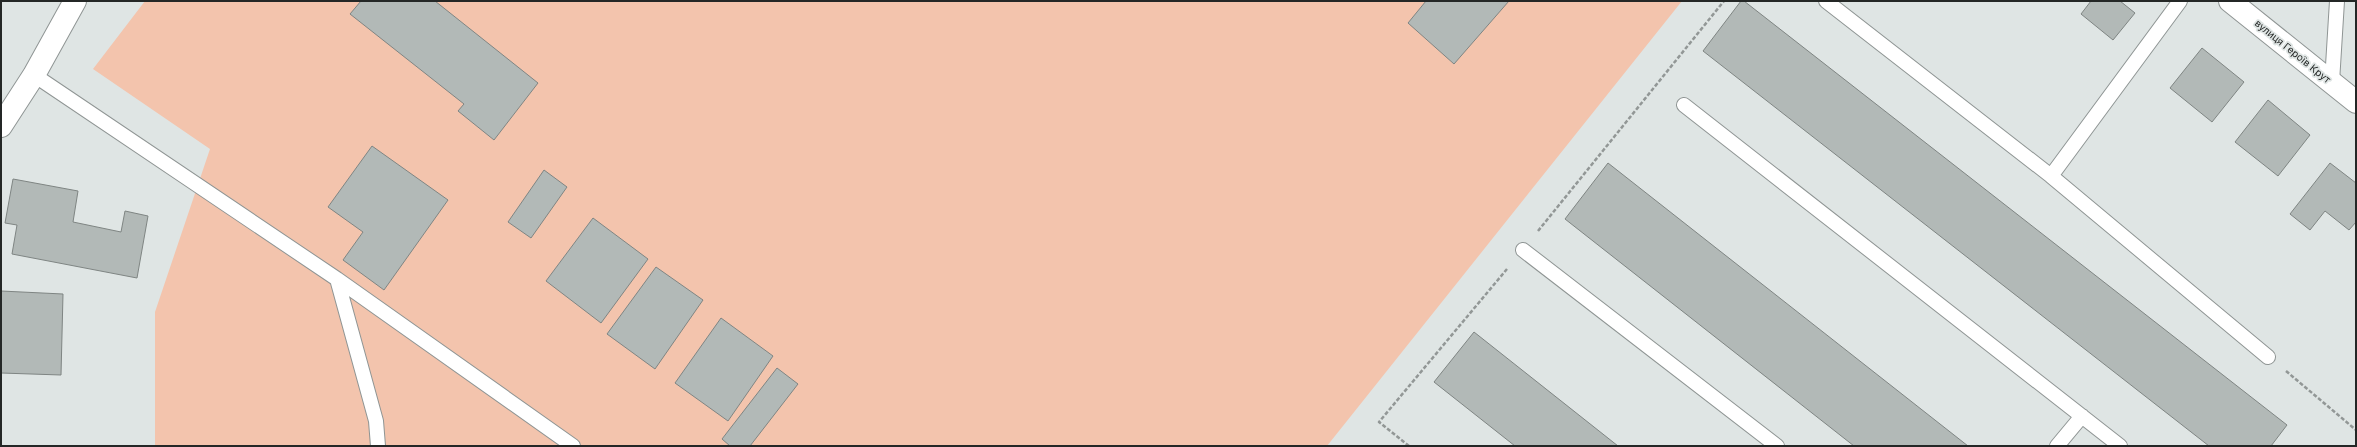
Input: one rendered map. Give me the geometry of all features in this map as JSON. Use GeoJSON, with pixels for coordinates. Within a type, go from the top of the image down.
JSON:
{"type":"FeatureCollection","features":[{"type":"Feature","properties":{"kind":"street"},"geometry":{"type":"LineString","coordinates":[[1,126],[34,75],[75,1]]}},
{"type":"Feature","properties":{"kind":"street","name":"вулиця Героїв Крут"},"geometry":{"type":"LineString","coordinates":[[2230,1],[2356,102]]}},
{"type":"Feature","properties":{"kind":"lane"},"geometry":{"type":"LineString","coordinates":[[1826,1],[2051,176],[2268,357]]}},
{"type":"Feature","properties":{"kind":"lane"},"geometry":{"type":"LineString","coordinates":[[2051,176],[2180,1]]}},
{"type":"Feature","properties":{"kind":"lane"},"geometry":{"type":"LineString","coordinates":[[2332,82],[2337,1]]}},
{"type":"Feature","properties":{"kind":"lane"},"geometry":{"type":"LineString","coordinates":[[34,75],[337,279],[573,446]]}},
{"type":"Feature","properties":{"kind":"lane"},"geometry":{"type":"LineString","coordinates":[[1684,105],[2120,446]]}},
{"type":"Feature","properties":{"kind":"lane"},"geometry":{"type":"LineString","coordinates":[[1523,250],[1776,446]]}},
{"type":"Feature","properties":{"kind":"lane"},"geometry":{"type":"LineString","coordinates":[[337,279],[376,421],[378,446]]}},
{"type":"Feature","properties":{"kind":"lane"},"geometry":{"type":"LineString","coordinates":[[2057,446],[2082,416]]}},
{"type":"Feature","properties":{"kind":"path"},"geometry":{"type":"LineString","coordinates":[[1409,446],[1379,422],[1523,250],[1724,1]]}},
{"type":"Feature","properties":{"kind":"path"},"geometry":{"type":"LineString","coordinates":[[2268,357],[2301,382],[2356,430]]}},
{"type":"Feature","properties":{"kind":"shaded area"},"geometry":{"type":"Polygon","coordinates":[[[145,1],[1682,1],[1327,446],[155,446],[155,312],[210,149],[93,69],[145,1]]]}},
{"type":"Feature","properties":{"kind":"building"},"geometry":{"type":"Polygon","coordinates":[[[361,1],[435,1],[538,83],[494,140],[458,111],[464,104],[350,14],[361,1]]]}},
{"type":"Feature","properties":{"kind":"building"},"geometry":{"type":"Polygon","coordinates":[[[1426,1],[1509,1],[1454,64],[1408,23],[1426,1]]]}},
{"type":"Feature","properties":{"kind":"building"},"geometry":{"type":"Polygon","coordinates":[[[1741,1],[1744,1],[2287,425],[2271,446],[2209,446],[1703,51],[1741,1]]]}},
{"type":"Feature","properties":{"kind":"building"},"geometry":{"type":"Polygon","coordinates":[[[2091,1],[2120,1],[2135,13],[2113,40],[2081,14],[2091,1]]]}},
{"type":"Feature","properties":{"kind":"building"},"geometry":{"type":"Polygon","coordinates":[[[2202,48],[2244,82],[2212,122],[2170,88],[2202,48]]]}},
{"type":"Feature","properties":{"kind":"building"},"geometry":{"type":"Polygon","coordinates":[[[2268,100],[2310,135],[2278,176],[2235,142],[2268,100]]]}},
{"type":"Feature","properties":{"kind":"building"},"geometry":{"type":"Polygon","coordinates":[[[372,146],[448,200],[384,290],[343,260],[363,232],[328,207],[372,146]]]}},
{"type":"Feature","properties":{"kind":"building"},"geometry":{"type":"Polygon","coordinates":[[[1608,163],[1968,446],[1854,446],[1565,219],[1608,163]]]}},
{"type":"Feature","properties":{"kind":"building"},"geometry":{"type":"Polygon","coordinates":[[[2330,163],[2356,183],[2356,222],[2349,230],[2325,211],[2310,230],[2290,214],[2330,163]]]}},
{"type":"Feature","properties":{"kind":"building"},"geometry":{"type":"Polygon","coordinates":[[[544,170],[567,187],[531,238],[508,222],[544,170]]]}},
{"type":"Feature","properties":{"kind":"building"},"geometry":{"type":"Polygon","coordinates":[[[13,179],[78,191],[73,222],[121,232],[125,211],[148,216],[137,278],[12,254],[17,225],[5,223],[13,179]]]}},
{"type":"Feature","properties":{"kind":"building"},"geometry":{"type":"Polygon","coordinates":[[[593,218],[648,259],[601,323],[546,281],[593,218]]]}},
{"type":"Feature","properties":{"kind":"building"},"geometry":{"type":"Polygon","coordinates":[[[656,267],[703,300],[655,369],[607,334],[656,267]]]}},
{"type":"Feature","properties":{"kind":"building"},"geometry":{"type":"Polygon","coordinates":[[[1,291],[63,294],[61,375],[1,373],[1,291]]]}},
{"type":"Feature","properties":{"kind":"building"},"geometry":{"type":"Polygon","coordinates":[[[721,318],[773,356],[728,421],[675,383],[721,318]]]}},
{"type":"Feature","properties":{"kind":"building"},"geometry":{"type":"Polygon","coordinates":[[[1474,332],[1618,446],[1515,446],[1434,382],[1474,332]]]}},
{"type":"Feature","properties":{"kind":"building"},"geometry":{"type":"Polygon","coordinates":[[[777,368],[798,384],[750,446],[730,446],[722,439],[777,368]]]}}]}
